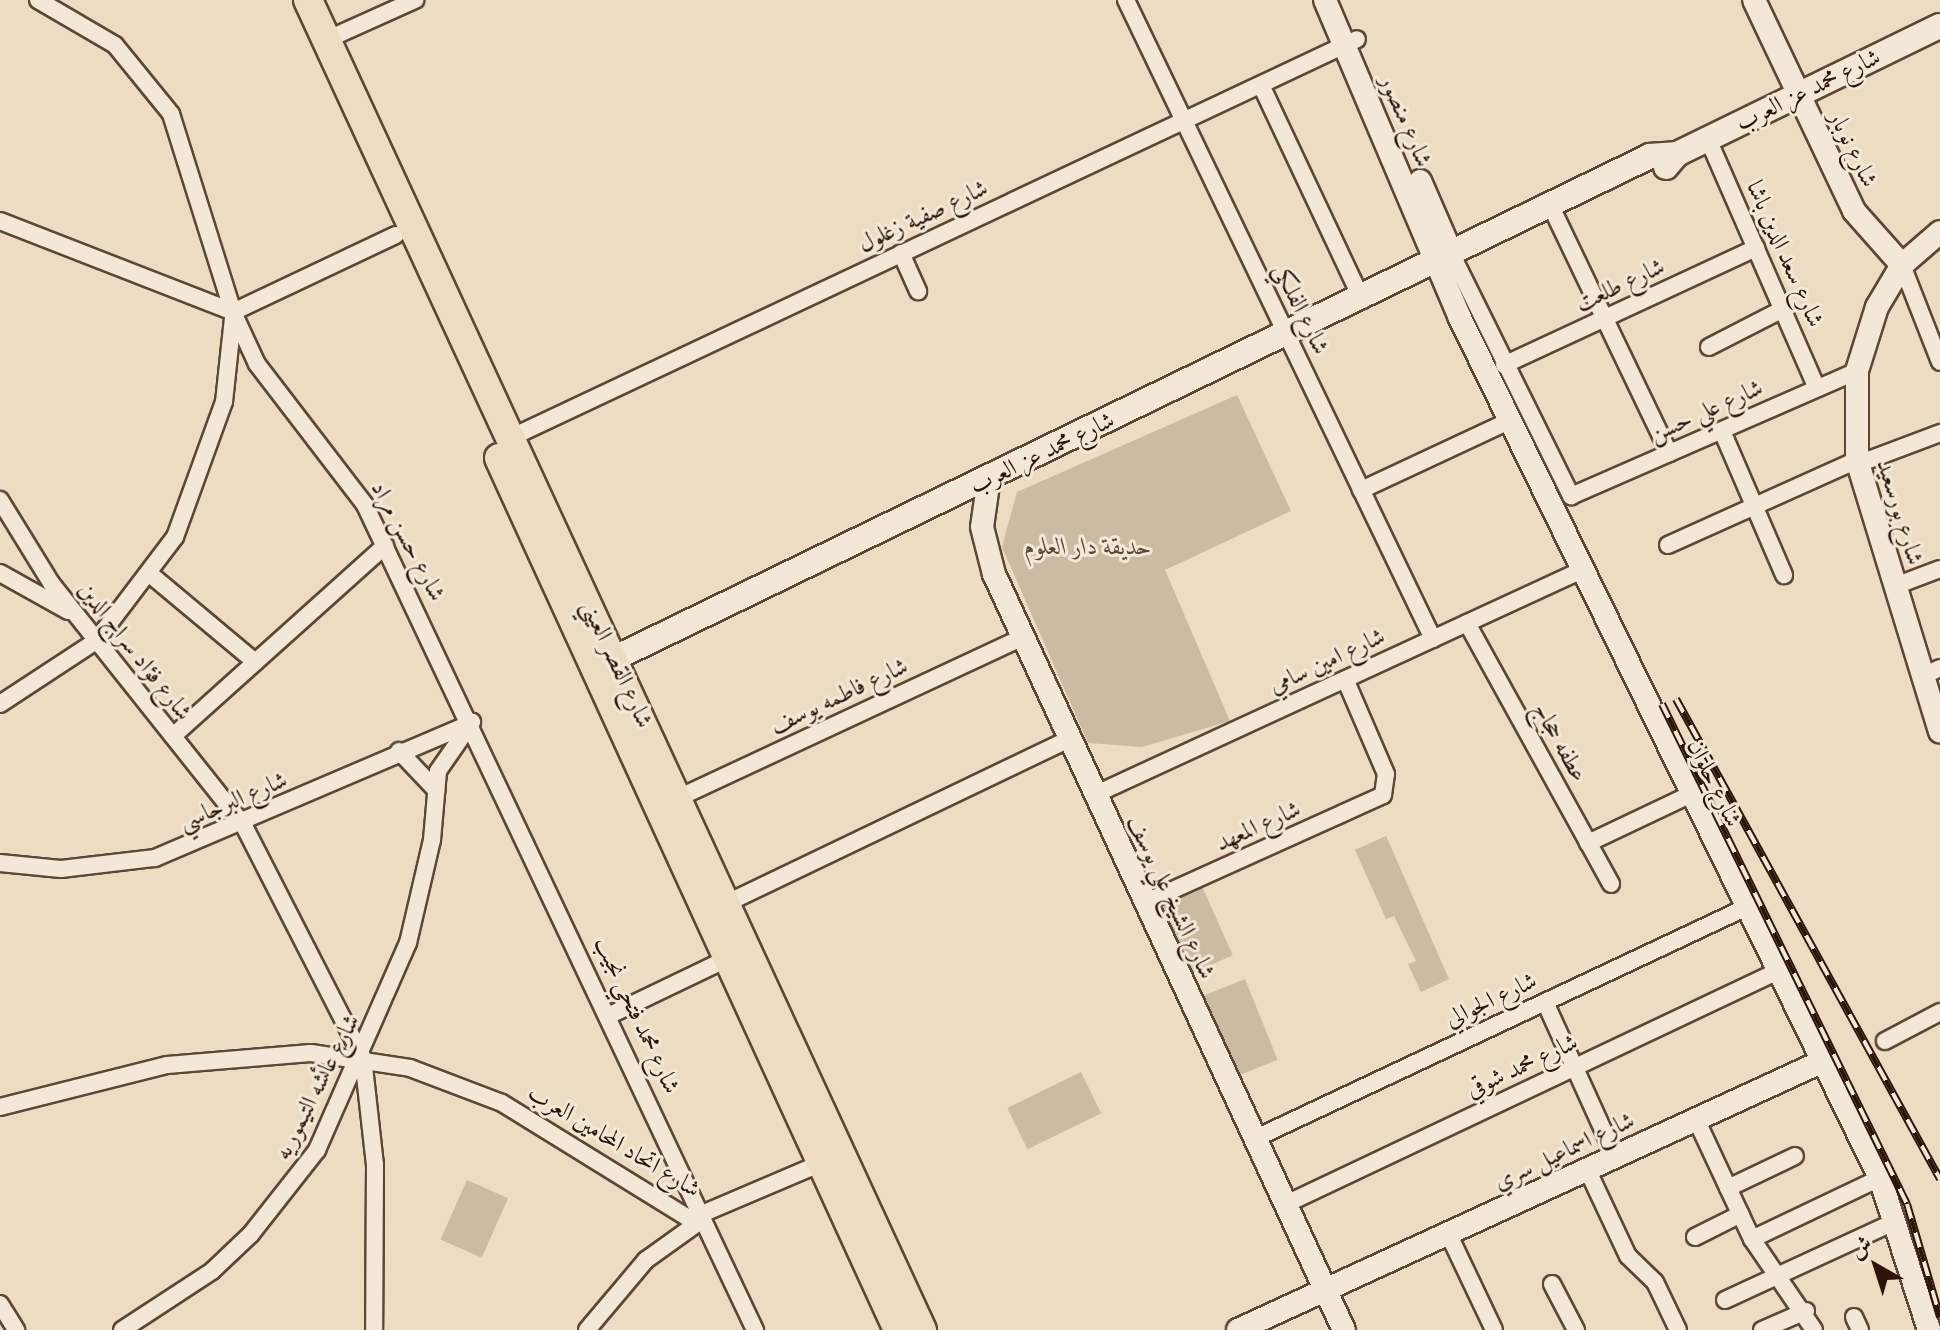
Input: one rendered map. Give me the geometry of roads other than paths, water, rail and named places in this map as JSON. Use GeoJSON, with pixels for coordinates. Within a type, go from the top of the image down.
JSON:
{"type":"FeatureCollection","features":[{"type":"Feature","properties":{"kind":"highway","name":"شارع القصر العيني"},"geometry":{"type":"LineString","coordinates":[[289,0],[898,1330]]}},
{"type":"Feature","properties":{"kind":"highway","name":"شارع القصر العيني"},"geometry":{"type":"LineString","coordinates":[[308,0],[615,658],[922,1330]]}},
{"type":"Feature","properties":{"kind":"main road","name":"شارع محمد عز العرب"},"geometry":{"type":"LineString","coordinates":[[1454,256],[1487,249],[1662,169],[1677,154],[1940,26]]}},
{"type":"Feature","properties":{"kind":"main road","name":"شارع محمد عز العرب"},"geometry":{"type":"LineString","coordinates":[[615,658],[1454,256],[1482,236],[1650,156],[1677,154]]}},
{"type":"Feature","properties":{"kind":"street"},"geometry":{"type":"LineString","coordinates":[[0,704],[96,641],[151,575],[207,461],[229,371],[233,312],[183,142],[155,89],[115,45],[38,0]]}},
{"type":"Feature","properties":{"kind":"street"},"geometry":{"type":"LineString","coordinates":[[326,40],[415,0]]}},
{"type":"Feature","properties":{"kind":"street","name":"شارع الفلكي"},"geometry":{"type":"LineString","coordinates":[[1126,0],[1433,639]]}},
{"type":"Feature","properties":{"kind":"street","name":"شارع منصور"},"geometry":{"type":"LineString","coordinates":[[1325,0],[1351,42],[1454,256]]}},
{"type":"Feature","properties":{"kind":"street","name":"شارع منصور"},"geometry":{"type":"LineString","coordinates":[[1339,0],[1351,42]]}},
{"type":"Feature","properties":{"kind":"street","name":"شارع نوبار"},"geometry":{"type":"LineString","coordinates":[[1754,0],[1854,211],[1902,265]]}},
{"type":"Feature","properties":{"kind":"street","name":"شارع صفية زغلول"},"geometry":{"type":"LineString","coordinates":[[510,438],[1351,42]]}},
{"type":"Feature","properties":{"kind":"street"},"geometry":{"type":"LineString","coordinates":[[1261,85],[1362,300]]}},
{"type":"Feature","properties":{"kind":"street","name":"شارع سعد الدين باشا"},"geometry":{"type":"LineString","coordinates":[[1708,139],[1817,388]]}},
{"type":"Feature","properties":{"kind":"street"},"geometry":{"type":"LineString","coordinates":[[1556,217],[1669,453]]}},
{"type":"Feature","properties":{"kind":"street"},"geometry":{"type":"LineString","coordinates":[[0,221],[233,312],[396,235]]}},
{"type":"Feature","properties":{"kind":"street","name":"شارع بورسعيد"},"geometry":{"type":"LineString","coordinates":[[1940,232],[1902,265],[1877,307],[1857,371],[1857,462],[1895,586],[1931,672],[1940,732]]}},
{"type":"Feature","properties":{"kind":"street","name":"شارع طلعت"},"geometry":{"type":"LineString","coordinates":[[1504,365],[1756,248]]}},
{"type":"Feature","properties":{"kind":"street"},"geometry":{"type":"LineString","coordinates":[[901,253],[918,291]]}},
{"type":"Feature","properties":{"kind":"street"},"geometry":{"type":"LineString","coordinates":[[1454,256],[1504,365]]}},
{"type":"Feature","properties":{"kind":"street","name":"شارع حلوان"},"geometry":{"type":"LineString","coordinates":[[1454,256],[1509,421],[1880,1178],[1929,1330]]}},
{"type":"Feature","properties":{"kind":"street"},"geometry":{"type":"LineString","coordinates":[[1902,265],[1940,362]]}},
{"type":"Feature","properties":{"kind":"street"},"geometry":{"type":"LineString","coordinates":[[1709,347],[1783,309]]}},
{"type":"Feature","properties":{"kind":"street","name":"شارع حسن مراد"},"geometry":{"type":"LineString","coordinates":[[233,312],[257,364],[347,478],[385,546],[472,722]]}},
{"type":"Feature","properties":{"kind":"street","name":"شارع علي حسن"},"geometry":{"type":"LineString","coordinates":[[1504,365],[1563,490],[1576,497],[1857,371]]}},
{"type":"Feature","properties":{"kind":"street"},"geometry":{"type":"LineString","coordinates":[[1361,490],[1509,421]]}},
{"type":"Feature","properties":{"kind":"street"},"geometry":{"type":"LineString","coordinates":[[1722,431],[1784,575]]}},
{"type":"Feature","properties":{"kind":"street"},"geometry":{"type":"LineString","coordinates":[[1668,545],[1857,462],[1940,433]]}},
{"type":"Feature","properties":{"kind":"street","name":"شارع الشيخ علي يوسف"},"geometry":{"type":"LineString","coordinates":[[989,478],[986,551],[1021,638],[1344,1330]]}},
{"type":"Feature","properties":{"kind":"street","name":"شارع فؤاد سراج الدين"},"geometry":{"type":"LineString","coordinates":[[0,500],[78,617],[243,824],[363,1058]]}},
{"type":"Feature","properties":{"kind":"street"},"geometry":{"type":"LineString","coordinates":[[173,736],[385,546]]}},
{"type":"Feature","properties":{"kind":"street"},"geometry":{"type":"LineString","coordinates":[[1895,586],[1940,569]]}},
{"type":"Feature","properties":{"kind":"street","name":"شارع امين سامي"},"geometry":{"type":"LineString","coordinates":[[1094,795],[1580,571]]}},
{"type":"Feature","properties":{"kind":"street"},"geometry":{"type":"LineString","coordinates":[[0,573],[78,617]]}},
{"type":"Feature","properties":{"kind":"street"},"geometry":{"type":"LineString","coordinates":[[151,575],[255,662]]}},
{"type":"Feature","properties":{"kind":"street","name":"عطفه حجاج"},"geometry":{"type":"LineString","coordinates":[[1467,623],[1611,884]]}},
{"type":"Feature","properties":{"kind":"street","name":"شارع فاطمه يوسف"},"geometry":{"type":"LineString","coordinates":[[678,798],[1021,638]]}},
{"type":"Feature","properties":{"kind":"street","name":"شارع المعهد"},"geometry":{"type":"LineString","coordinates":[[1144,903],[1377,800],[1386,788],[1345,679]]}},
{"type":"Feature","properties":{"kind":"street","name":"شارع البرجاسي"},"geometry":{"type":"LineString","coordinates":[[0,863],[108,866],[155,858],[243,824],[399,751],[472,722]]}},
{"type":"Feature","properties":{"kind":"street","name":"شارع عائشه التيموريه"},"geometry":{"type":"LineString","coordinates":[[122,1330],[212,1271],[251,1234],[317,1150],[363,1058],[419,905],[444,755],[472,722]]}},
{"type":"Feature","properties":{"kind":"street","name":"شارع محمد فتحي نجيب"},"geometry":{"type":"LineString","coordinates":[[472,722],[612,1014],[755,1330]]}},
{"type":"Feature","properties":{"kind":"street"},"geometry":{"type":"LineString","coordinates":[[725,904],[1068,740]]}},
{"type":"Feature","properties":{"kind":"street"},"geometry":{"type":"LineString","coordinates":[[399,751],[437,792]]}},
{"type":"Feature","properties":{"kind":"street"},"geometry":{"type":"LineString","coordinates":[[1588,843],[1691,794]]}},
{"type":"Feature","properties":{"kind":"street","name":"شارع الجوالي"},"geometry":{"type":"LineString","coordinates":[[1256,1138],[1747,907]]}},
{"type":"Feature","properties":{"kind":"street"},"geometry":{"type":"LineString","coordinates":[[612,1014],[729,958]]}},
{"type":"Feature","properties":{"kind":"street","name":"شارع محمد شوقي"},"geometry":{"type":"LineString","coordinates":[[1286,1204],[1778,971]]}},
{"type":"Feature","properties":{"kind":"street"},"geometry":{"type":"LineString","coordinates":[[1545,1002],[1615,1156]]}},
{"type":"Feature","properties":{"kind":"street"},"geometry":{"type":"LineString","coordinates":[[1885,1041],[1940,1012]]}},
{"type":"Feature","properties":{"kind":"street","name":"شارع اتحاد المحامين العرب"},"geometry":{"type":"LineString","coordinates":[[0,1107],[214,1059],[311,1053],[363,1058],[502,1103],[670,1208],[703,1218],[821,1163]]}},
{"type":"Feature","properties":{"kind":"street"},"geometry":{"type":"LineString","coordinates":[[363,1058],[376,1192],[374,1330]]}},
{"type":"Feature","properties":{"kind":"street","name":"شارع اسماعيل سري"},"geometry":{"type":"LineString","coordinates":[[1238,1330],[1823,1061]]}},
{"type":"Feature","properties":{"kind":"street"},"geometry":{"type":"LineString","coordinates":[[1696,1119],[1752,1239],[1806,1311],[1814,1330]]}},
{"type":"Feature","properties":{"kind":"street"},"geometry":{"type":"LineString","coordinates":[[1728,1188],[1795,1156]]}},
{"type":"Feature","properties":{"kind":"street"},"geometry":{"type":"LineString","coordinates":[[1587,1169],[1628,1256],[1655,1282],[1671,1328]]}},
{"type":"Feature","properties":{"kind":"street"},"geometry":{"type":"LineString","coordinates":[[1752,1239],[1880,1178]]}},
{"type":"Feature","properties":{"kind":"street"},"geometry":{"type":"LineString","coordinates":[[1695,1237],[1741,1214]]}},
{"type":"Feature","properties":{"kind":"street"},"geometry":{"type":"LineString","coordinates":[[587,1330],[646,1260],[703,1218]]}},
{"type":"Feature","properties":{"kind":"street"},"geometry":{"type":"LineString","coordinates":[[1725,1300],[1896,1221]]}},
{"type":"Feature","properties":{"kind":"street"},"geometry":{"type":"LineString","coordinates":[[1448,1233],[1494,1330]]}},
{"type":"Feature","properties":{"kind":"street"},"geometry":{"type":"LineString","coordinates":[[1552,1284],[1576,1330]]}},
{"type":"Feature","properties":{"kind":"street"},"geometry":{"type":"LineString","coordinates":[[0,1304],[16,1330]]}},
{"type":"Feature","properties":{"kind":"street"},"geometry":{"type":"LineString","coordinates":[[1762,1330],[1806,1311]]}},
{"type":"Feature","properties":{"kind":"railway"},"geometry":{"type":"LineString","coordinates":[[1676,699],[1940,1179]]}},
{"type":"Feature","properties":{"kind":"railway"},"geometry":{"type":"LineString","coordinates":[[1662,704],[1907,1204],[1940,1317]]}},
{"type":"Feature","properties":{"kind":"park label","name":"حديقة دار العلوم"},"geometry":{"type":"Point","coordinates":[1088,547]}}]}
